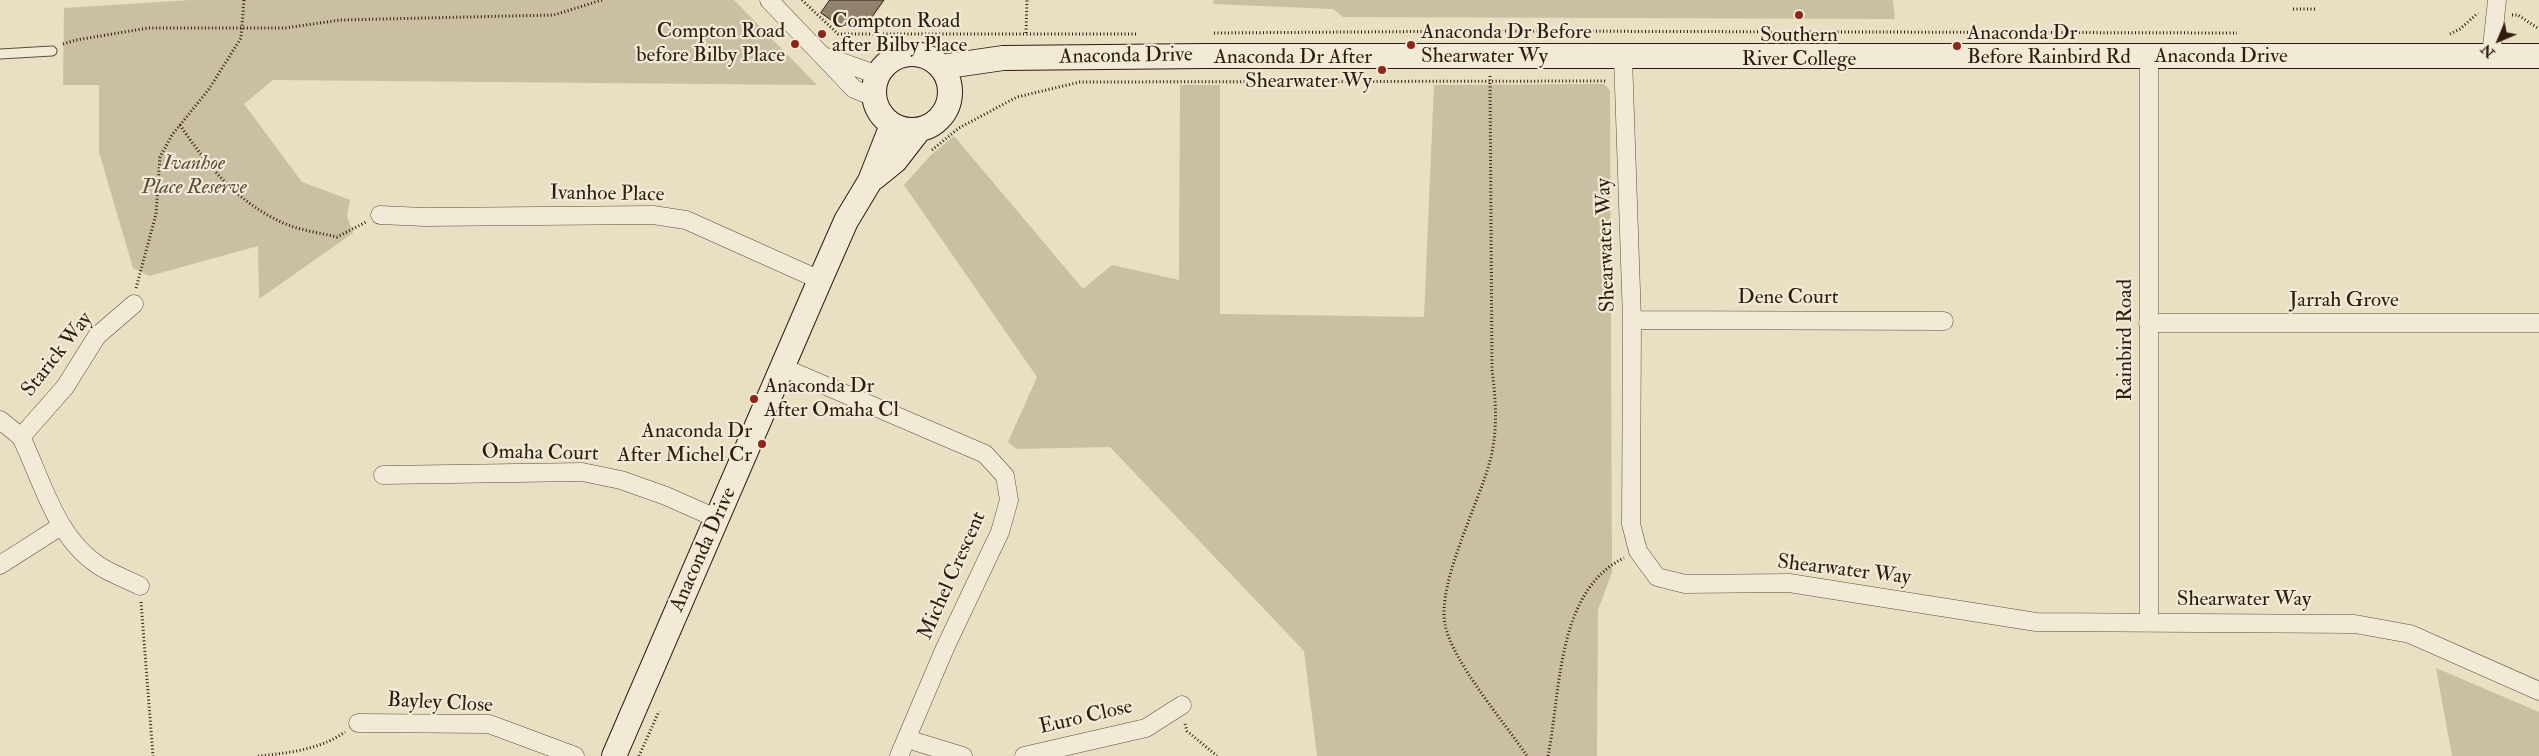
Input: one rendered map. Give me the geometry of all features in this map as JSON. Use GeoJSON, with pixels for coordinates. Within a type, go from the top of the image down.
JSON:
{"type":"FeatureCollection","features":[{"type":"Feature","properties":{"kind":"main road"},"geometry":{"type":"LineString","coordinates":[[919,130],[910,131],[892,125],[877,108],[876,86],[896,58],[907,54],[920,54],[931,59],[946,77]]}},
{"type":"Feature","properties":{"kind":"main road","name":"Anaconda Drive"},"geometry":{"type":"LineString","coordinates":[[870,181],[895,161],[919,130],[930,126],[946,110],[946,77],[1003,58],[1204,56],[2539,56]]}},
{"type":"Feature","properties":{"kind":"main road","name":"Anaconda Drive"},"geometry":{"type":"LineString","coordinates":[[614,756],[820,280],[846,221],[870,181],[892,125]]}},
{"type":"Feature","properties":{"kind":"street"},"geometry":{"type":"LineString","coordinates":[[769,0],[854,89],[876,86]]}},
{"type":"Feature","properties":{"kind":"street"},"geometry":{"type":"LineString","coordinates":[[2491,56],[2495,6]]}},
{"type":"Feature","properties":{"kind":"street","name":"Shearwater Way"},"geometry":{"type":"LineString","coordinates":[[1623,57],[1632,320],[1631,524],[1638,551],[1657,577],[1685,584],[1789,584],[2036,622],[2327,623],[2380,627],[2410,634],[2539,690]]}},
{"type":"Feature","properties":{"kind":"street","name":"Rainbird Road"},"geometry":{"type":"LineString","coordinates":[[2149,57],[2149,622]]}},
{"type":"Feature","properties":{"kind":"street","name":"Ivanhoe Place"},"geometry":{"type":"LineString","coordinates":[[380,215],[424,217],[653,215],[686,220],[820,280]]}},
{"type":"Feature","properties":{"kind":"street","name":"Starick Way"},"geometry":{"type":"LineString","coordinates":[[21,437],[65,387],[97,336],[134,304]]}},
{"type":"Feature","properties":{"kind":"street","name":"Dene Court"},"geometry":{"type":"LineString","coordinates":[[1632,320],[1944,320]]}},
{"type":"Feature","properties":{"kind":"street","name":"Jarrah Grove"},"geometry":{"type":"LineString","coordinates":[[2148,323],[2539,323]]}},
{"type":"Feature","properties":{"kind":"street","name":"Michel Crescent"},"geometry":{"type":"LineString","coordinates":[[782,367],[986,454],[1005,476],[1009,500],[1000,532],[945,648],[898,756]]}},
{"type":"Feature","properties":{"kind":"street"},"geometry":{"type":"LineString","coordinates":[[0,420],[21,437],[61,526],[78,548],[99,565],[140,586]]}},
{"type":"Feature","properties":{"kind":"street","name":"Omaha Court"},"geometry":{"type":"LineString","coordinates":[[383,475],[582,472],[622,480],[666,496],[718,519]]}},
{"type":"Feature","properties":{"kind":"street"},"geometry":{"type":"LineString","coordinates":[[0,565],[61,526]]}},
{"type":"Feature","properties":{"kind":"street","name":"Euro Close"},"geometry":{"type":"LineString","coordinates":[[1024,756],[1146,728],[1182,705]]}},
{"type":"Feature","properties":{"kind":"street","name":"Bayley Close"},"geometry":{"type":"LineString","coordinates":[[358,723],[489,724],[575,756]]}},
{"type":"Feature","properties":{"kind":"street"},"geometry":{"type":"LineString","coordinates":[[907,739],[964,756]]}},
{"type":"Feature","properties":{"kind":"lane"},"geometry":{"type":"LineString","coordinates":[[0,54],[52,51]]}},
{"type":"Feature","properties":{"kind":"path"},"geometry":{"type":"LineString","coordinates":[[134,304],[137,280],[149,248],[156,214],[160,157],[180,125],[228,62],[241,38],[244,0]]}},
{"type":"Feature","properties":{"kind":"path"},"geometry":{"type":"LineString","coordinates":[[52,51],[63,44],[76,40],[148,28],[285,28],[340,20],[554,15],[602,0]]}},
{"type":"Feature","properties":{"kind":"path"},"geometry":{"type":"LineString","coordinates":[[802,0],[838,34],[1145,34]]}},
{"type":"Feature","properties":{"kind":"path"},"geometry":{"type":"LineString","coordinates":[[1026,33],[1027,0]]}},
{"type":"Feature","properties":{"kind":"path"},"geometry":{"type":"LineString","coordinates":[[2444,34],[2454,34],[2477,12],[2495,6],[2518,15],[2539,29]]}},
{"type":"Feature","properties":{"kind":"path"},"geometry":{"type":"LineString","coordinates":[[2293,10],[2315,8]]}},
{"type":"Feature","properties":{"kind":"path"},"geometry":{"type":"LineString","coordinates":[[1205,33],[1491,31],[2247,33]]}},
{"type":"Feature","properties":{"kind":"path"},"geometry":{"type":"LineString","coordinates":[[1491,31],[1492,370],[1497,414],[1490,461],[1446,593],[1445,624],[1454,647],[1472,678],[1526,756]]}},
{"type":"Feature","properties":{"kind":"path"},"geometry":{"type":"LineString","coordinates":[[928,153],[959,128],[1017,97],[1080,82],[1624,81]]}},
{"type":"Feature","properties":{"kind":"path"},"geometry":{"type":"LineString","coordinates":[[180,125],[214,171],[240,196],[272,218],[291,226],[337,237],[380,215]]}},
{"type":"Feature","properties":{"kind":"path"},"geometry":{"type":"LineString","coordinates":[[1548,756],[1566,642],[1574,613],[1599,574],[1610,565],[1638,551]]}},
{"type":"Feature","properties":{"kind":"path"},"geometry":{"type":"LineString","coordinates":[[140,586],[153,756]]}},
{"type":"Feature","properties":{"kind":"path"},"geometry":{"type":"LineString","coordinates":[[639,756],[662,702]]}},
{"type":"Feature","properties":{"kind":"path"},"geometry":{"type":"LineString","coordinates":[[1182,705],[1186,731],[1217,756]]}},
{"type":"Feature","properties":{"kind":"path"},"geometry":{"type":"LineString","coordinates":[[258,756],[295,752],[318,746],[336,738],[358,723]]}},
{"type":"Feature","properties":{"kind":"green space","name":"Ivanhoe Place Reserve"},"geometry":{"type":"Polygon","coordinates":[[[191,0],[734,0],[817,85],[273,80],[244,104],[302,182],[350,200],[347,216],[353,233],[259,299],[258,246],[149,276],[133,268],[99,152],[99,85],[63,85],[64,8],[191,0]]]}},
{"type":"Feature","properties":{"kind":"green space"},"geometry":{"type":"Polygon","coordinates":[[[1214,0],[1893,0],[1895,19],[1343,17],[1333,9],[1213,4],[1214,0]]]}},
{"type":"Feature","properties":{"kind":"green space"},"geometry":{"type":"Polygon","coordinates":[[[1604,84],[1610,90],[1612,572],[1598,610],[1597,756],[1317,756],[1304,651],[1110,447],[1016,449],[1008,442],[1037,377],[904,185],[931,155],[954,136],[1083,289],[1112,265],[1179,280],[1180,85],[1220,85],[1220,314],[1424,317],[1434,85],[1604,84]]]}},
{"type":"Feature","properties":{"kind":"green space"},"geometry":{"type":"Polygon","coordinates":[[[2436,668],[2539,712],[2539,756],[2452,756],[2436,668]]]}},
{"type":"Feature","properties":{"kind":"building"},"geometry":{"type":"Polygon","coordinates":[[[830,0],[884,0],[867,24],[841,27],[821,13],[830,0]]]}},
{"type":"Feature","properties":{"kind":"place","name":"Southern River College"},"geometry":{"type":"Point","coordinates":[1799,15]}},
{"type":"Feature","properties":{"kind":"place","name":"Compton Road after Bilby Place"},"geometry":{"type":"Point","coordinates":[822,34]}},
{"type":"Feature","properties":{"kind":"place","name":"Compton Road before Bilby Place"},"geometry":{"type":"Point","coordinates":[795,44]}},
{"type":"Feature","properties":{"kind":"place","name":"Anaconda Dr Before Shearwater Wy"},"geometry":{"type":"Point","coordinates":[1411,45]}},
{"type":"Feature","properties":{"kind":"place","name":"Anaconda Dr Before Rainbird Rd"},"geometry":{"type":"Point","coordinates":[1957,46]}},
{"type":"Feature","properties":{"kind":"place","name":"Anaconda Dr After Shearwater Wy"},"geometry":{"type":"Point","coordinates":[1382,70]}},
{"type":"Feature","properties":{"kind":"place","name":"Anaconda Dr After Omaha Cl"},"geometry":{"type":"Point","coordinates":[754,399]}},
{"type":"Feature","properties":{"kind":"place","name":"Anaconda Dr After Michel Cr"},"geometry":{"type":"Point","coordinates":[762,444]}}]}
